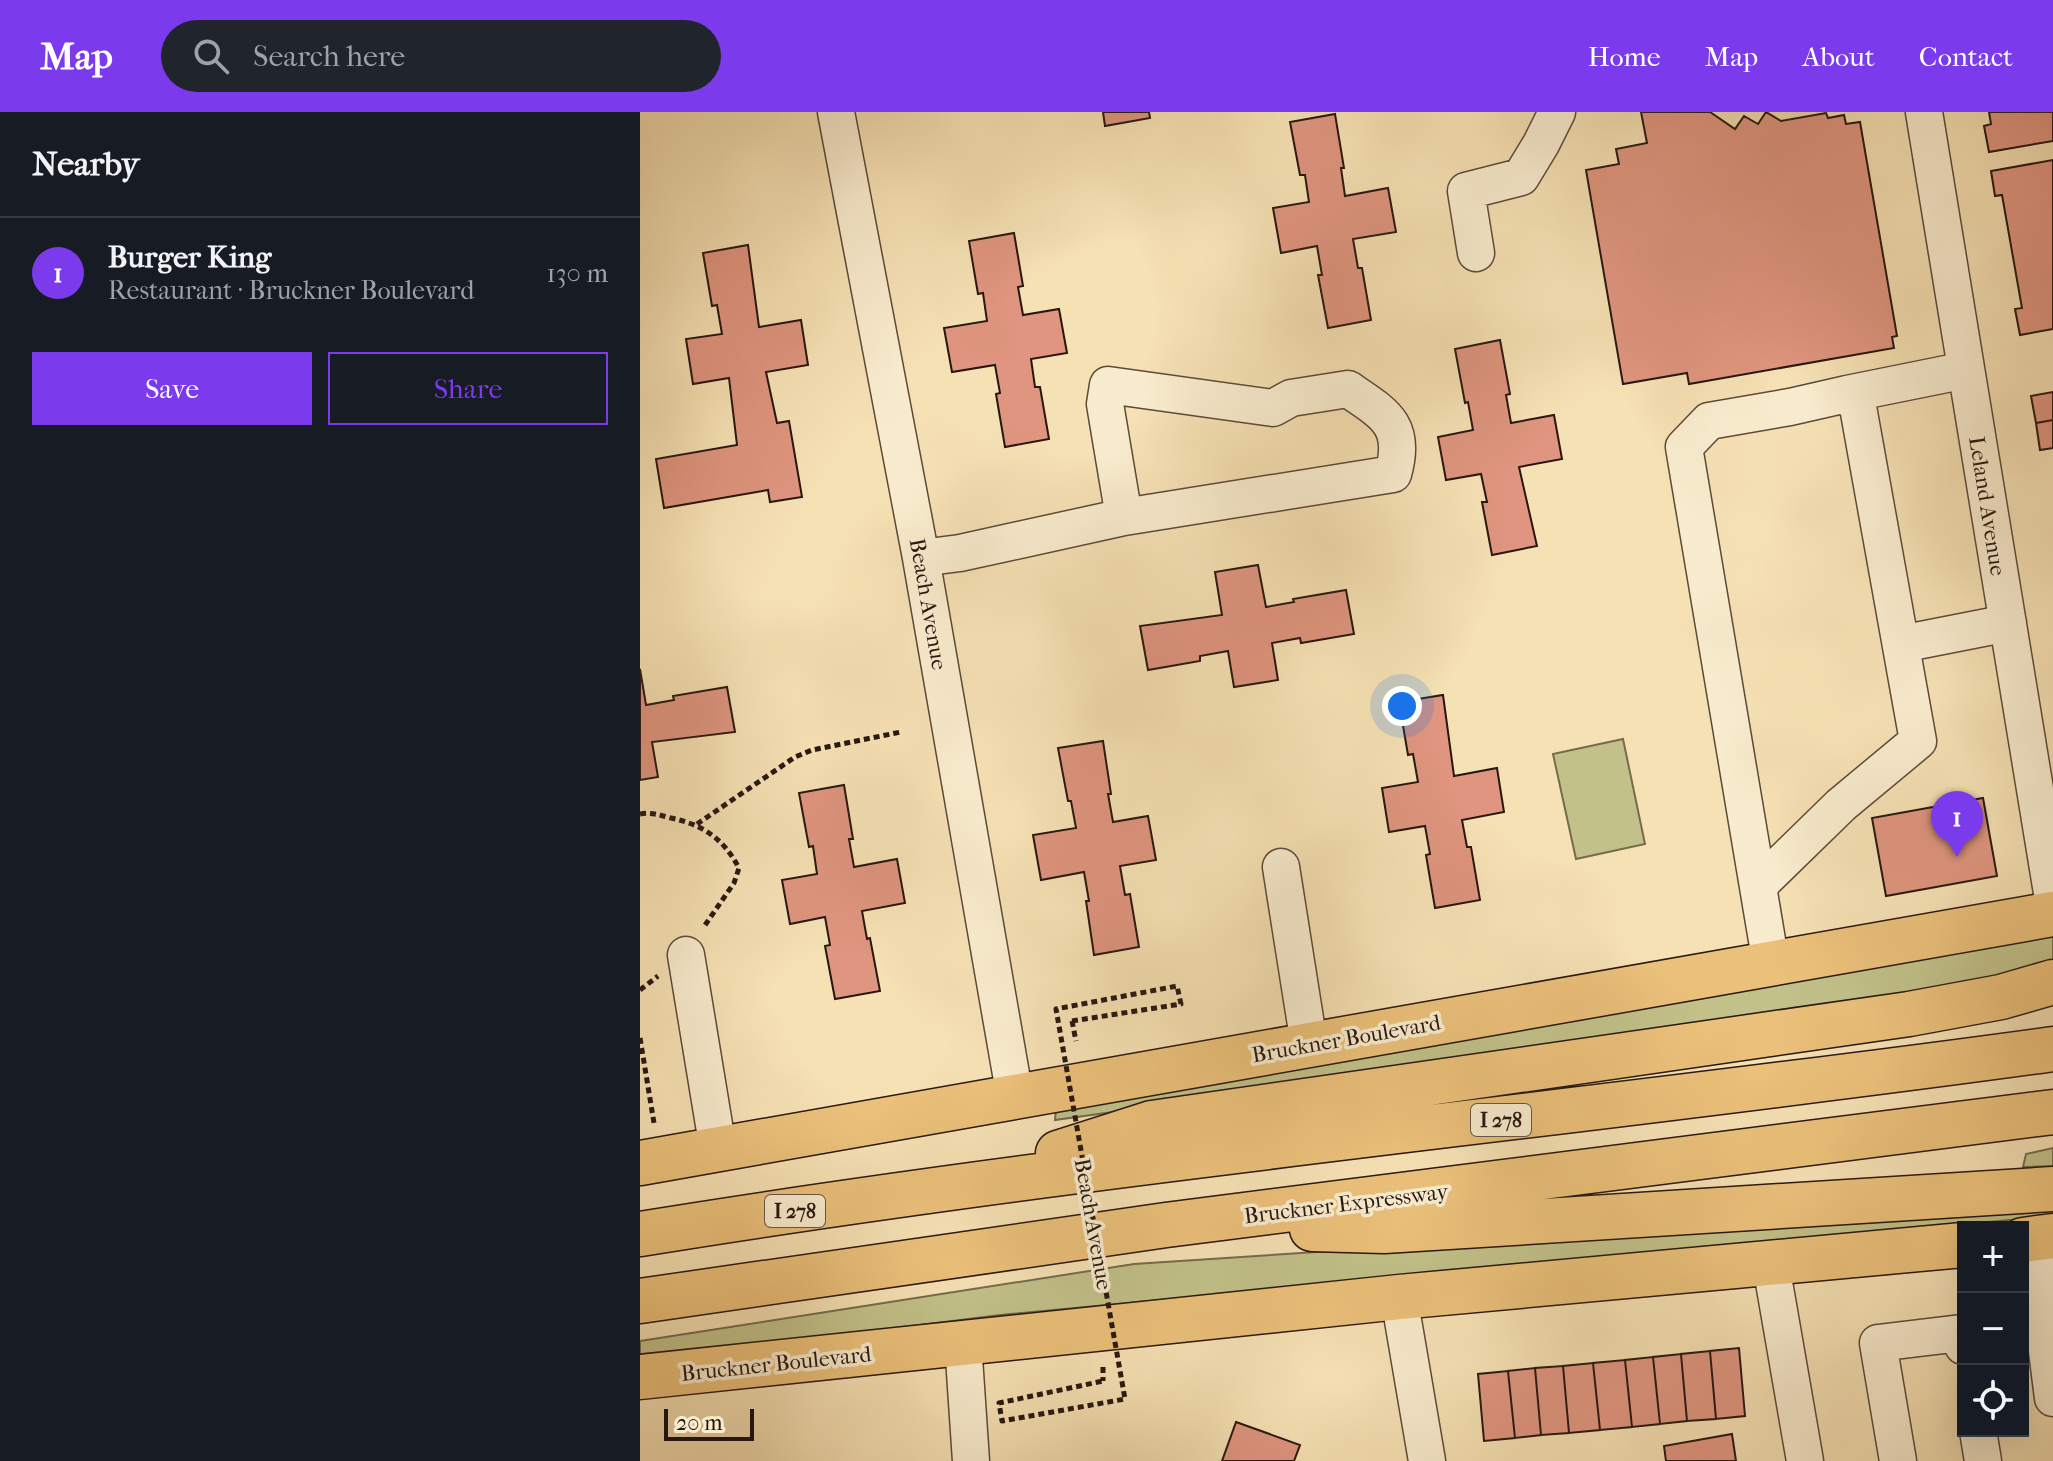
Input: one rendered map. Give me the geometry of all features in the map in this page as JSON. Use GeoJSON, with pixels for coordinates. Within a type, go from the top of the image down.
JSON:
{"type":"FeatureCollection","features":[{"type":"Feature","properties":{"kind":"main road","name":"Bruckner Boulevard"},"geometry":{"type":"LineString","coordinates":[[647,1143],[718,1149],[2053,914]]}},
{"type":"Feature","properties":{"kind":"main road"},"geometry":{"type":"LineString","coordinates":[[949,1188],[1152,1123],[1923,1012],[2001,997],[2053,982]]}},
{"type":"Feature","properties":{"kind":"main road","name":"I 278"},"geometry":{"type":"LineString","coordinates":[[640,1234],[949,1188],[1719,1094],[2053,1049]]}},
{"type":"Feature","properties":{"kind":"main road","name":"Bruckner Expressway"},"geometry":{"type":"LineString","coordinates":[[640,1301],[1166,1225],[2053,1112]]}},
{"type":"Feature","properties":{"kind":"main road"},"geometry":{"type":"LineString","coordinates":[[1166,1225],[1384,1231],[2053,1189]]}},
{"type":"Feature","properties":{"kind":"main road","name":"Bruckner Boulevard"},"geometry":{"type":"LineString","coordinates":[[640,1377],[1399,1297],[1957,1246]]}},
{"type":"Feature","properties":{"kind":"street","name":"Beach Avenue"},"geometry":{"type":"LineString","coordinates":[[836,112],[921,558],[1015,1097]]}},
{"type":"Feature","properties":{"kind":"street"},"geometry":{"type":"LineString","coordinates":[[1476,253],[1466,191],[1521,177],[1557,112]]}},
{"type":"Feature","properties":{"kind":"street","name":"Leland Avenue"},"geometry":{"type":"LineString","coordinates":[[1924,112],[2008,623],[2046,813],[2053,899]]}},
{"type":"Feature","properties":{"kind":"street"},"geometry":{"type":"LineString","coordinates":[[1771,964],[1684,447],[1709,421],[1966,370]]}},
{"type":"Feature","properties":{"kind":"street"},"geometry":{"type":"LineString","coordinates":[[921,558],[960,553],[1124,517],[1393,474],[1399,451],[1387,415],[1348,389],[1291,398],[1273,408],[1108,385],[1105,404],[1124,517]]}},
{"type":"Feature","properties":{"kind":"street"},"geometry":{"type":"LineString","coordinates":[[1759,885],[1841,805],[1918,741],[1858,407],[1847,394]]}},
{"type":"Feature","properties":{"kind":"street"},"geometry":{"type":"LineString","coordinates":[[1901,644],[2008,623]]}},
{"type":"Feature","properties":{"kind":"street"},"geometry":{"type":"LineString","coordinates":[[1281,867],[1309,1044]]}},
{"type":"Feature","properties":{"kind":"street"},"geometry":{"type":"LineString","coordinates":[[686,955],[718,1149]]}},
{"type":"Feature","properties":{"kind":"street"},"geometry":{"type":"LineString","coordinates":[[2037,1238],[2053,1398]]}},
{"type":"Feature","properties":{"kind":"street"},"geometry":{"type":"LineString","coordinates":[[1771,1265],[1805,1461]]}},
{"type":"Feature","properties":{"kind":"street"},"geometry":{"type":"LineString","coordinates":[[1399,1297],[1427,1461]]}},
{"type":"Feature","properties":{"kind":"street"},"geometry":{"type":"LineString","coordinates":[[1898,1461],[1878,1343],[1957,1333]]}},
{"type":"Feature","properties":{"kind":"street"},"geometry":{"type":"LineString","coordinates":[[963,1343],[971,1461]]}},
{"type":"Feature","properties":{"kind":"street"},"geometry":{"type":"LineString","coordinates":[[1979,1437],[1983,1461]]}},
{"type":"Feature","properties":{"kind":"path"},"geometry":{"type":"LineString","coordinates":[[697,824],[795,757],[812,750],[901,732]]}},
{"type":"Feature","properties":{"kind":"path"},"geometry":{"type":"LineString","coordinates":[[640,814],[649,813],[697,824],[730,850],[739,868],[734,883],[686,955],[640,990]]}},
{"type":"Feature","properties":{"kind":"path","name":"Beach Avenue"},"geometry":{"type":"LineString","coordinates":[[1076,1041],[1072,1021],[1181,1004],[1177,986],[1056,1009],[1125,1399],[1002,1421],[999,1403],[1103,1381],[1103,1367]]}},
{"type":"Feature","properties":{"kind":"path"},"geometry":{"type":"LineString","coordinates":[[640,1038],[647,1143]]}},
{"type":"Feature","properties":{"kind":"shaded area"},"geometry":{"type":"Polygon","coordinates":[[[1623,739],[1645,844],[1576,859],[1553,754],[1623,739]]]}},
{"type":"Feature","properties":{"kind":"shaded area"},"geometry":{"type":"Polygon","coordinates":[[[2053,931],[2053,964],[1962,995],[1055,1120],[1056,1109],[2053,931]]]}},
{"type":"Feature","properties":{"kind":"shaded area"},"geometry":{"type":"Polygon","coordinates":[[[2053,1148],[2053,1166],[2023,1167],[2026,1154],[2053,1148]]]}},
{"type":"Feature","properties":{"kind":"shaded area"},"geometry":{"type":"Polygon","coordinates":[[[2053,1204],[2053,1216],[1957,1221],[1957,1225],[1000,1315],[640,1360],[640,1341],[1134,1264],[2053,1204]]]}},
{"type":"Feature","properties":{"kind":"building"},"geometry":{"type":"Polygon","coordinates":[[[1103,112],[1149,112],[1150,118],[1105,126],[1103,112]]]}},
{"type":"Feature","properties":{"kind":"building"},"geometry":{"type":"Polygon","coordinates":[[[1641,112],[1710,112],[1735,129],[1744,116],[1758,124],[1766,112],[1781,121],[1826,113],[1828,118],[1844,115],[1846,124],[1860,122],[1897,336],[1892,337],[1894,348],[1689,384],[1687,373],[1623,384],[1586,170],[1619,164],[1616,149],[1647,143],[1641,112]]]}},
{"type":"Feature","properties":{"kind":"building"},"geometry":{"type":"Polygon","coordinates":[[[1989,112],[2053,112],[2053,141],[1989,152],[1984,126],[1991,124],[1989,112]]]}},
{"type":"Feature","properties":{"kind":"building"},"geometry":{"type":"Polygon","coordinates":[[[1335,114],[1345,196],[1388,188],[1396,232],[1353,239],[1358,268],[1362,268],[1371,320],[1328,328],[1318,275],[1322,275],[1317,246],[1281,253],[1273,208],[1309,202],[1305,175],[1300,175],[1290,122],[1335,114]]]}},
{"type":"Feature","properties":{"kind":"building"},"geometry":{"type":"Polygon","coordinates":[[[2053,160],[2053,329],[2020,335],[2015,309],[2022,308],[2002,195],[1995,196],[1991,171],[2053,160]]]}},
{"type":"Feature","properties":{"kind":"building"},"geometry":{"type":"Polygon","coordinates":[[[1014,233],[1023,286],[1018,287],[1023,315],[1059,309],[1067,353],[1031,359],[1035,387],[1040,387],[1049,439],[1005,447],[996,394],[1000,393],[995,365],[952,372],[944,328],[987,321],[983,293],[978,294],[969,241],[1014,233]]]}},
{"type":"Feature","properties":{"kind":"building"},"geometry":{"type":"Polygon","coordinates":[[[748,245],[759,327],[801,320],[808,365],[766,372],[777,423],[789,421],[802,497],[770,502],[768,490],[664,508],[656,459],[737,445],[729,378],[693,384],[686,339],[722,334],[717,305],[712,306],[703,253],[748,245]]]}},
{"type":"Feature","properties":{"kind":"building"},"geometry":{"type":"Polygon","coordinates":[[[1500,340],[1510,394],[1506,395],[1511,423],[1554,415],[1562,459],[1519,467],[1537,546],[1492,555],[1482,502],[1487,502],[1481,474],[1446,480],[1438,437],[1473,430],[1455,349],[1500,340]]]}},
{"type":"Feature","properties":{"kind":"building"},"geometry":{"type":"Polygon","coordinates":[[[2053,392],[2053,420],[2036,423],[2031,396],[2053,392]]]}},
{"type":"Feature","properties":{"kind":"building"},"geometry":{"type":"Polygon","coordinates":[[[2053,420],[2053,448],[2040,450],[2036,423],[2053,420]]]}},
{"type":"Feature","properties":{"kind":"building"},"geometry":{"type":"Polygon","coordinates":[[[1258,565],[1266,607],[1346,590],[1354,634],[1301,643],[1300,638],[1272,643],[1278,680],[1234,687],[1228,651],[1200,656],[1200,661],[1148,670],[1140,626],[1222,615],[1215,572],[1258,565]]]}},
{"type":"Feature","properties":{"kind":"building"},"geometry":{"type":"Polygon","coordinates":[[[640,669],[646,705],[674,700],[673,696],[727,687],[735,732],[652,742],[658,777],[640,780],[640,669]]]}},
{"type":"Feature","properties":{"kind":"building"},"geometry":{"type":"Polygon","coordinates":[[[1443,695],[1454,776],[1497,768],[1504,812],[1462,820],[1467,847],[1471,847],[1480,900],[1435,908],[1426,855],[1430,854],[1425,826],[1389,832],[1382,788],[1418,782],[1413,754],[1408,755],[1399,702],[1443,695]]]}},
{"type":"Feature","properties":{"kind":"building"},"geometry":{"type":"Polygon","coordinates":[[[1103,741],[1113,822],[1148,816],[1156,860],[1120,866],[1125,895],[1130,894],[1139,947],[1094,955],[1084,872],[1041,880],[1033,835],[1076,828],[1058,748],[1103,741]]]}},
{"type":"Feature","properties":{"kind":"building"},"geometry":{"type":"Polygon","coordinates":[[[844,785],[854,867],[897,859],[905,903],[862,911],[880,991],[835,999],[825,946],[830,945],[825,917],[790,924],[782,880],[817,874],[799,793],[844,785]]]}},
{"type":"Feature","properties":{"kind":"building"},"geometry":{"type":"Polygon","coordinates":[[[1983,798],[1997,876],[1886,896],[1872,818],[1983,798]]]}},
{"type":"Feature","properties":{"kind":"building"},"geometry":{"type":"Polygon","coordinates":[[[1739,1348],[1745,1416],[1716,1419],[1710,1351],[1739,1348]]]}},
{"type":"Feature","properties":{"kind":"building"},"geometry":{"type":"Polygon","coordinates":[[[1710,1351],[1716,1419],[1687,1421],[1681,1354],[1710,1351]]]}},
{"type":"Feature","properties":{"kind":"building"},"geometry":{"type":"Polygon","coordinates":[[[1681,1354],[1687,1421],[1660,1424],[1653,1357],[1681,1354]]]}},
{"type":"Feature","properties":{"kind":"building"},"geometry":{"type":"Polygon","coordinates":[[[1653,1357],[1660,1424],[1632,1427],[1625,1360],[1653,1357]]]}},
{"type":"Feature","properties":{"kind":"building"},"geometry":{"type":"Polygon","coordinates":[[[1625,1360],[1632,1427],[1600,1430],[1593,1363],[1625,1360]]]}},
{"type":"Feature","properties":{"kind":"building"},"geometry":{"type":"Polygon","coordinates":[[[1593,1363],[1600,1430],[1569,1433],[1563,1366],[1593,1363]]]}},
{"type":"Feature","properties":{"kind":"building"},"geometry":{"type":"Polygon","coordinates":[[[1563,1366],[1569,1433],[1541,1435],[1535,1368],[1563,1366]]]}},
{"type":"Feature","properties":{"kind":"building"},"geometry":{"type":"Polygon","coordinates":[[[1535,1368],[1541,1435],[1515,1438],[1508,1371],[1535,1368]]]}},
{"type":"Feature","properties":{"kind":"building"},"geometry":{"type":"Polygon","coordinates":[[[1508,1371],[1515,1438],[1484,1441],[1478,1374],[1508,1371]]]}},
{"type":"Feature","properties":{"kind":"building"},"geometry":{"type":"Polygon","coordinates":[[[1236,1422],[1300,1445],[1294,1461],[1222,1461],[1236,1422]]]}},
{"type":"Feature","properties":{"kind":"building"},"geometry":{"type":"Polygon","coordinates":[[[1732,1434],[1736,1461],[1666,1461],[1664,1446],[1732,1434]]]}},
{"type":"Feature","properties":{"kind":"place","name":"Burger King"},"geometry":{"type":"Point","coordinates":[1957,857]}}]}
